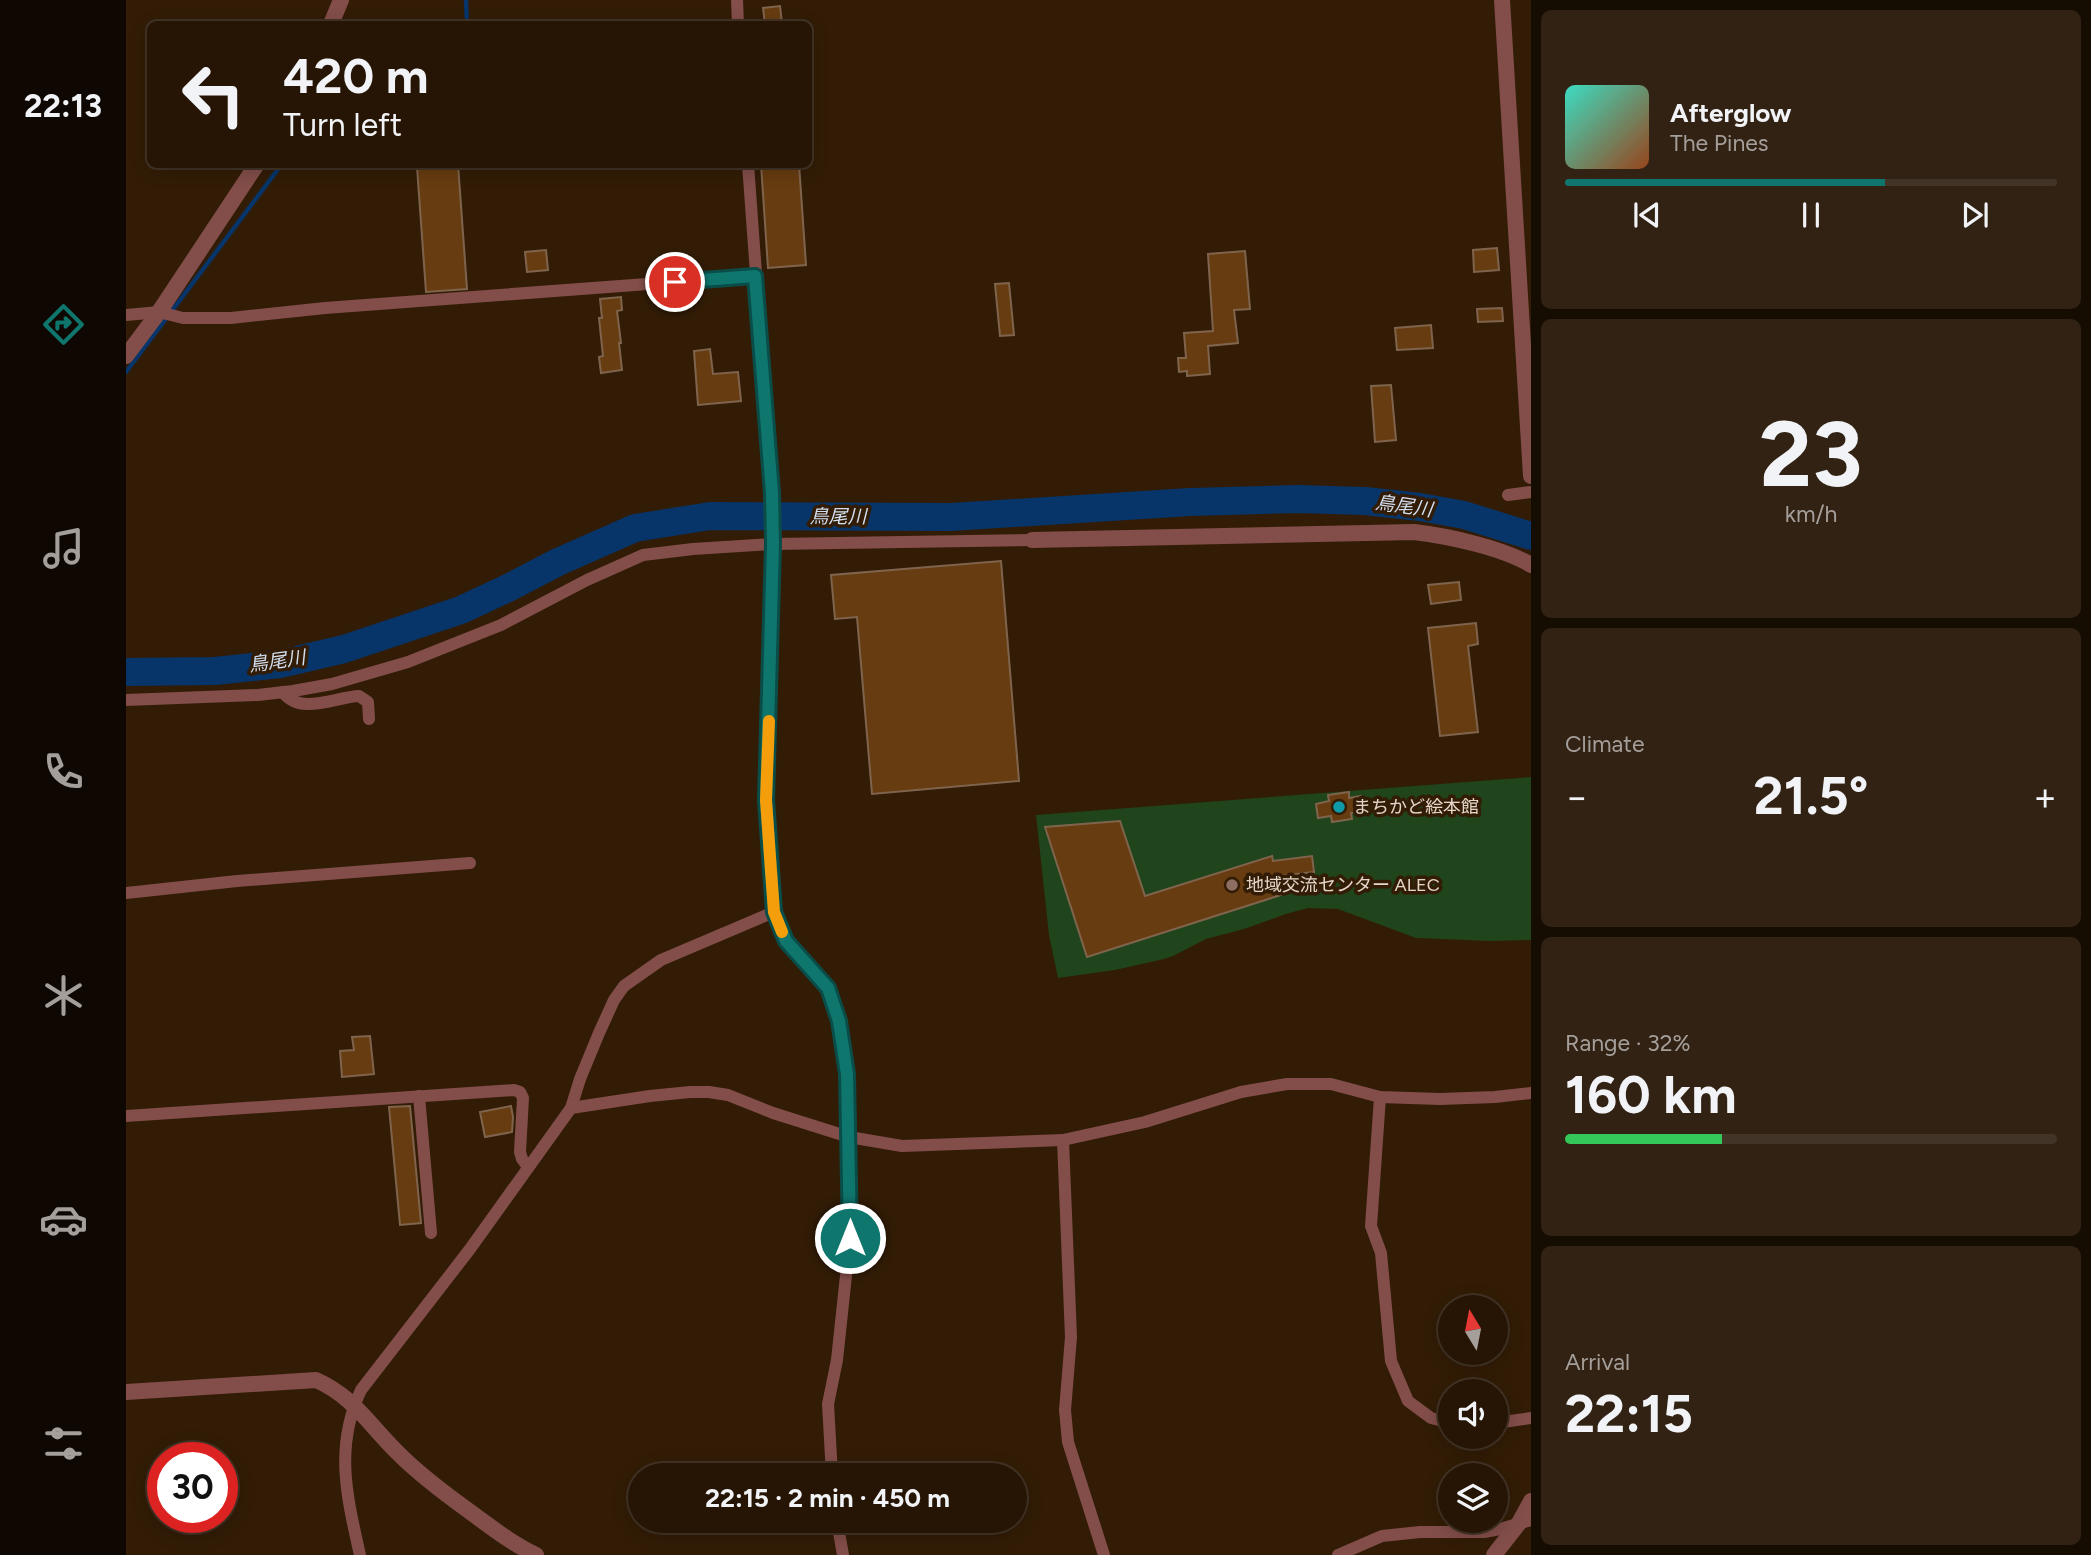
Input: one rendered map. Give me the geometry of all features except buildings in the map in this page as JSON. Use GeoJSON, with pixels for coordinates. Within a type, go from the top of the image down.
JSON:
{"type":"FeatureCollection","features":[{"type":"Feature","properties":{"kind":"street"},"geometry":{"type":"LineString","coordinates":[[332,21],[341,0]]}},
{"type":"Feature","properties":{"kind":"street"},"geometry":{"type":"LineString","coordinates":[[737,0],[738,21]]}},
{"type":"Feature","properties":{"kind":"street"},"geometry":{"type":"LineString","coordinates":[[1502,0],[1531,476]]}},
{"type":"Feature","properties":{"kind":"street"},"geometry":{"type":"LineString","coordinates":[[126,356],[159,312],[254,168]]}},
{"type":"Feature","properties":{"kind":"street"},"geometry":{"type":"LineString","coordinates":[[748,168],[772,493],[766,800],[774,912],[786,941],[828,988],[839,1021],[847,1074],[850,1238],[837,1360],[828,1405],[831,1463]]}},
{"type":"Feature","properties":{"kind":"street"},"geometry":{"type":"LineString","coordinates":[[126,315],[159,312],[183,318],[231,318],[325,308],[755,276]]}},
{"type":"Feature","properties":{"kind":"street"},"geometry":{"type":"LineString","coordinates":[[1508,495],[1531,492]]}},
{"type":"Feature","properties":{"kind":"street"},"geometry":{"type":"LineString","coordinates":[[126,700],[258,695],[332,684],[408,662],[501,625],[587,580],[643,555],[773,540],[1032,540],[1415,532],[1446,536],[1508,554],[1531,565]]}},
{"type":"Feature","properties":{"kind":"street"},"geometry":{"type":"LineString","coordinates":[[283,692],[288,699],[301,704],[359,696],[368,702],[369,719]]}},
{"type":"Feature","properties":{"kind":"street"},"geometry":{"type":"LineString","coordinates":[[126,893],[225,882],[470,863]]}},
{"type":"Feature","properties":{"kind":"street"},"geometry":{"type":"LineString","coordinates":[[360,1555],[347,1497],[345,1450],[354,1404],[373,1373],[470,1249],[571,1108],[599,1033],[614,1000],[624,986],[661,960],[774,912]]}},
{"type":"Feature","properties":{"kind":"street"},"geometry":{"type":"LineString","coordinates":[[571,1108],[650,1096],[709,1092],[729,1095],[773,1113],[849,1137],[902,1146],[1063,1140],[1145,1122],[1241,1092],[1287,1084],[1331,1084],[1380,1097],[1440,1099],[1531,1093]]}},
{"type":"Feature","properties":{"kind":"street"},"geometry":{"type":"LineString","coordinates":[[126,1116],[514,1090],[520,1092],[523,1098],[520,1152],[528,1167]]}},
{"type":"Feature","properties":{"kind":"street"},"geometry":{"type":"LineString","coordinates":[[419,1096],[431,1234]]}},
{"type":"Feature","properties":{"kind":"street"},"geometry":{"type":"LineString","coordinates":[[1380,1097],[1371,1226],[1381,1253],[1391,1361],[1408,1401],[1431,1418],[1438,1420]]}},
{"type":"Feature","properties":{"kind":"street"},"geometry":{"type":"LineString","coordinates":[[1063,1140],[1071,1337],[1066,1424],[1068,1442],[1104,1555]]}},
{"type":"Feature","properties":{"kind":"street"},"geometry":{"type":"LineString","coordinates":[[126,1392],[316,1380],[339,1392],[354,1404],[383,1438],[422,1476],[514,1545],[536,1555]]}},
{"type":"Feature","properties":{"kind":"street"},"geometry":{"type":"LineString","coordinates":[[1508,1421],[1531,1418]]}},
{"type":"Feature","properties":{"kind":"street"},"geometry":{"type":"LineString","coordinates":[[1494,1555],[1525,1521],[1531,1501]]}},
{"type":"Feature","properties":{"kind":"street"},"geometry":{"type":"LineString","coordinates":[[1338,1555],[1382,1536],[1420,1532],[1484,1532],[1525,1521]]}},
{"type":"Feature","properties":{"kind":"street"},"geometry":{"type":"LineString","coordinates":[[839,1533],[843,1555]]}},
{"type":"Feature","properties":{"kind":"green space"},"geometry":{"type":"Polygon","coordinates":[[[1531,777],[1531,940],[1416,938],[1338,909],[1308,908],[1206,939],[1164,959],[1115,970],[1058,978],[1049,935],[1036,815],[1531,777]]]}},
{"type":"Feature","properties":{"kind":"waterway"},"geometry":{"type":"LineString","coordinates":[[466,0],[467,21]]}},
{"type":"Feature","properties":{"kind":"waterway"},"geometry":{"type":"LineString","coordinates":[[126,372],[279,168]]}},
{"type":"Feature","properties":{"kind":"waterway","name":"鳥尾川"},"geometry":{"type":"LineString","coordinates":[[126,672],[215,671],[280,664],[344,649],[461,610],[635,528],[710,516],[951,517],[1190,502],[1298,499],[1365,501],[1420,507],[1464,515],[1531,536]]}},
{"type":"Feature","properties":{"kind":"slow traffic"},"geometry":{"type":"LineString","coordinates":[[769,721],[766,800],[774,912],[782,932]]}},
{"type":"Feature","properties":{"kind":"place","name":"まちかど絵本館"},"geometry":{"type":"Point","coordinates":[1339,807]}},
{"type":"Feature","properties":{"kind":"place","name":"地域交流センター ALEC"},"geometry":{"type":"Point","coordinates":[1232,885]}},
{"type":"Feature","properties":{"kind":"route"},"geometry":{"type":"LineString","coordinates":[[675,282],[755,276],[772,493],[766,800],[774,912],[786,941],[828,988],[839,1021],[847,1074],[850,1238]]}}]}
